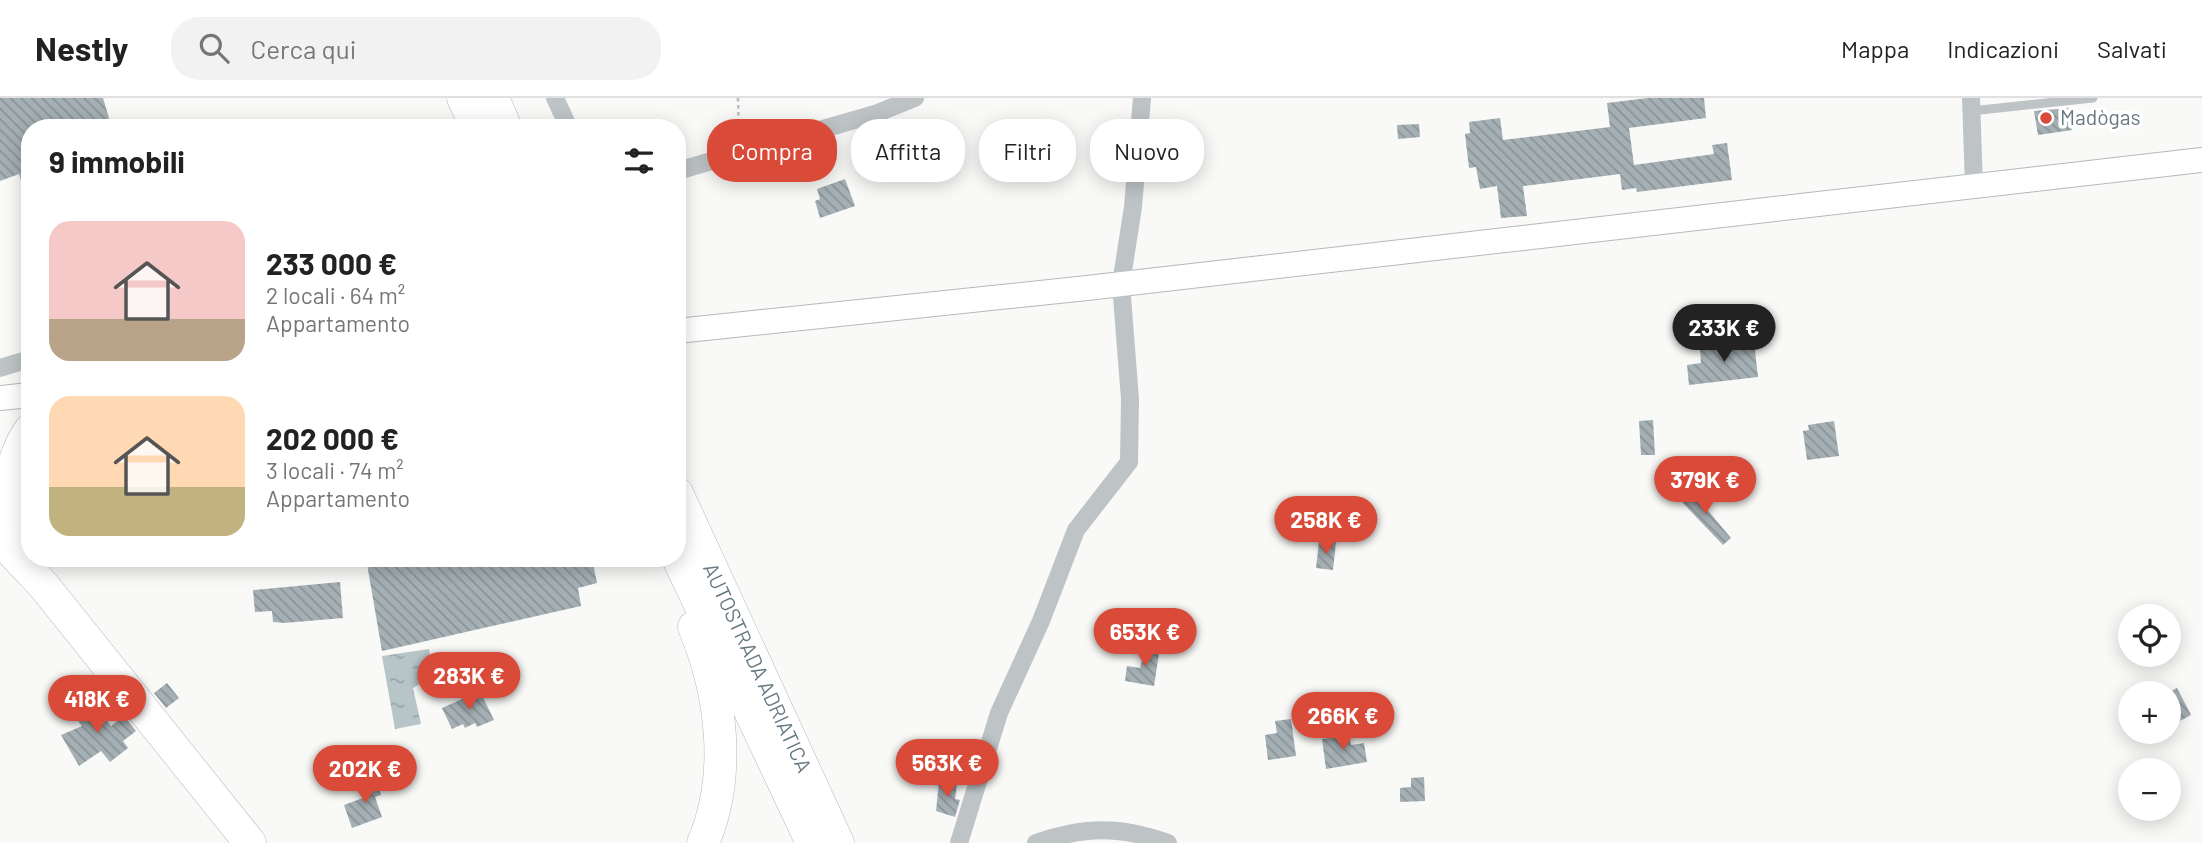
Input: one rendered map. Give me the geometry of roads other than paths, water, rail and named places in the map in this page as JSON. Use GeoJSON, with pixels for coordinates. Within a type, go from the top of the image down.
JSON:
{"type":"FeatureCollection","features":[{"type":"Feature","properties":{"kind":"highway"},"geometry":{"type":"LineString","coordinates":[[463,98],[473,119]]}},
{"type":"Feature","properties":{"kind":"highway"},"geometry":{"type":"LineString","coordinates":[[493,98],[502,119]]}},
{"type":"Feature","properties":{"kind":"highway"},"geometry":{"type":"LineString","coordinates":[[21,444],[12,473],[4,521],[21,546]]}},
{"type":"Feature","properties":{"kind":"highway","name":"AUTOSTRADA ADRIATICA"},"geometry":{"type":"LineString","coordinates":[[686,513],[838,843]]}},
{"type":"Feature","properties":{"kind":"highway"},"geometry":{"type":"LineString","coordinates":[[35,567],[145,712],[250,843]]}},
{"type":"Feature","properties":{"kind":"highway"},"geometry":{"type":"LineString","coordinates":[[670,567],[701,647],[712,684],[720,733],[721,759],[714,808],[703,843]]}},
{"type":"Feature","properties":{"kind":"highway","name":"AUTOSTRADA ADRIATICA"},"geometry":{"type":"LineString","coordinates":[[682,567],[812,843]]}},
{"type":"Feature","properties":{"kind":"main road"},"geometry":{"type":"LineString","coordinates":[[686,330],[1121,285],[2202,160]]}},
{"type":"Feature","properties":{"kind":"main road"},"geometry":{"type":"LineString","coordinates":[[0,398],[21,396]]}},
{"type":"Feature","properties":{"kind":"street"},"geometry":{"type":"LineString","coordinates":[[555,98],[565,119]]}},
{"type":"Feature","properties":{"kind":"street"},"geometry":{"type":"LineString","coordinates":[[686,168],[875,114],[915,98]]}},
{"type":"Feature","properties":{"kind":"street"},"geometry":{"type":"LineString","coordinates":[[959,843],[999,713],[1041,621],[1076,530],[1129,461],[1130,399],[1121,285],[1133,207],[1142,98]]}},
{"type":"Feature","properties":{"kind":"street"},"geometry":{"type":"LineString","coordinates":[[1971,104],[1974,187]]}},
{"type":"Feature","properties":{"kind":"street"},"geometry":{"type":"LineString","coordinates":[[0,368],[21,362]]}},
{"type":"Feature","properties":{"kind":"street"},"geometry":{"type":"LineString","coordinates":[[1036,843],[1079,832],[1106,829],[1136,831],[1168,843]]}},
{"type":"Feature","properties":{"kind":"lane"},"geometry":{"type":"LineString","coordinates":[[1971,104],[2093,98]]}},
{"type":"Feature","properties":{"kind":"water"},"geometry":{"type":"Polygon","coordinates":[[[429,649],[434,676],[413,688],[421,724],[395,729],[382,656],[429,649]]]}},
{"type":"Feature","properties":{"kind":"place","name":"Madògas"},"geometry":{"type":"Point","coordinates":[2046,118]}}]}
